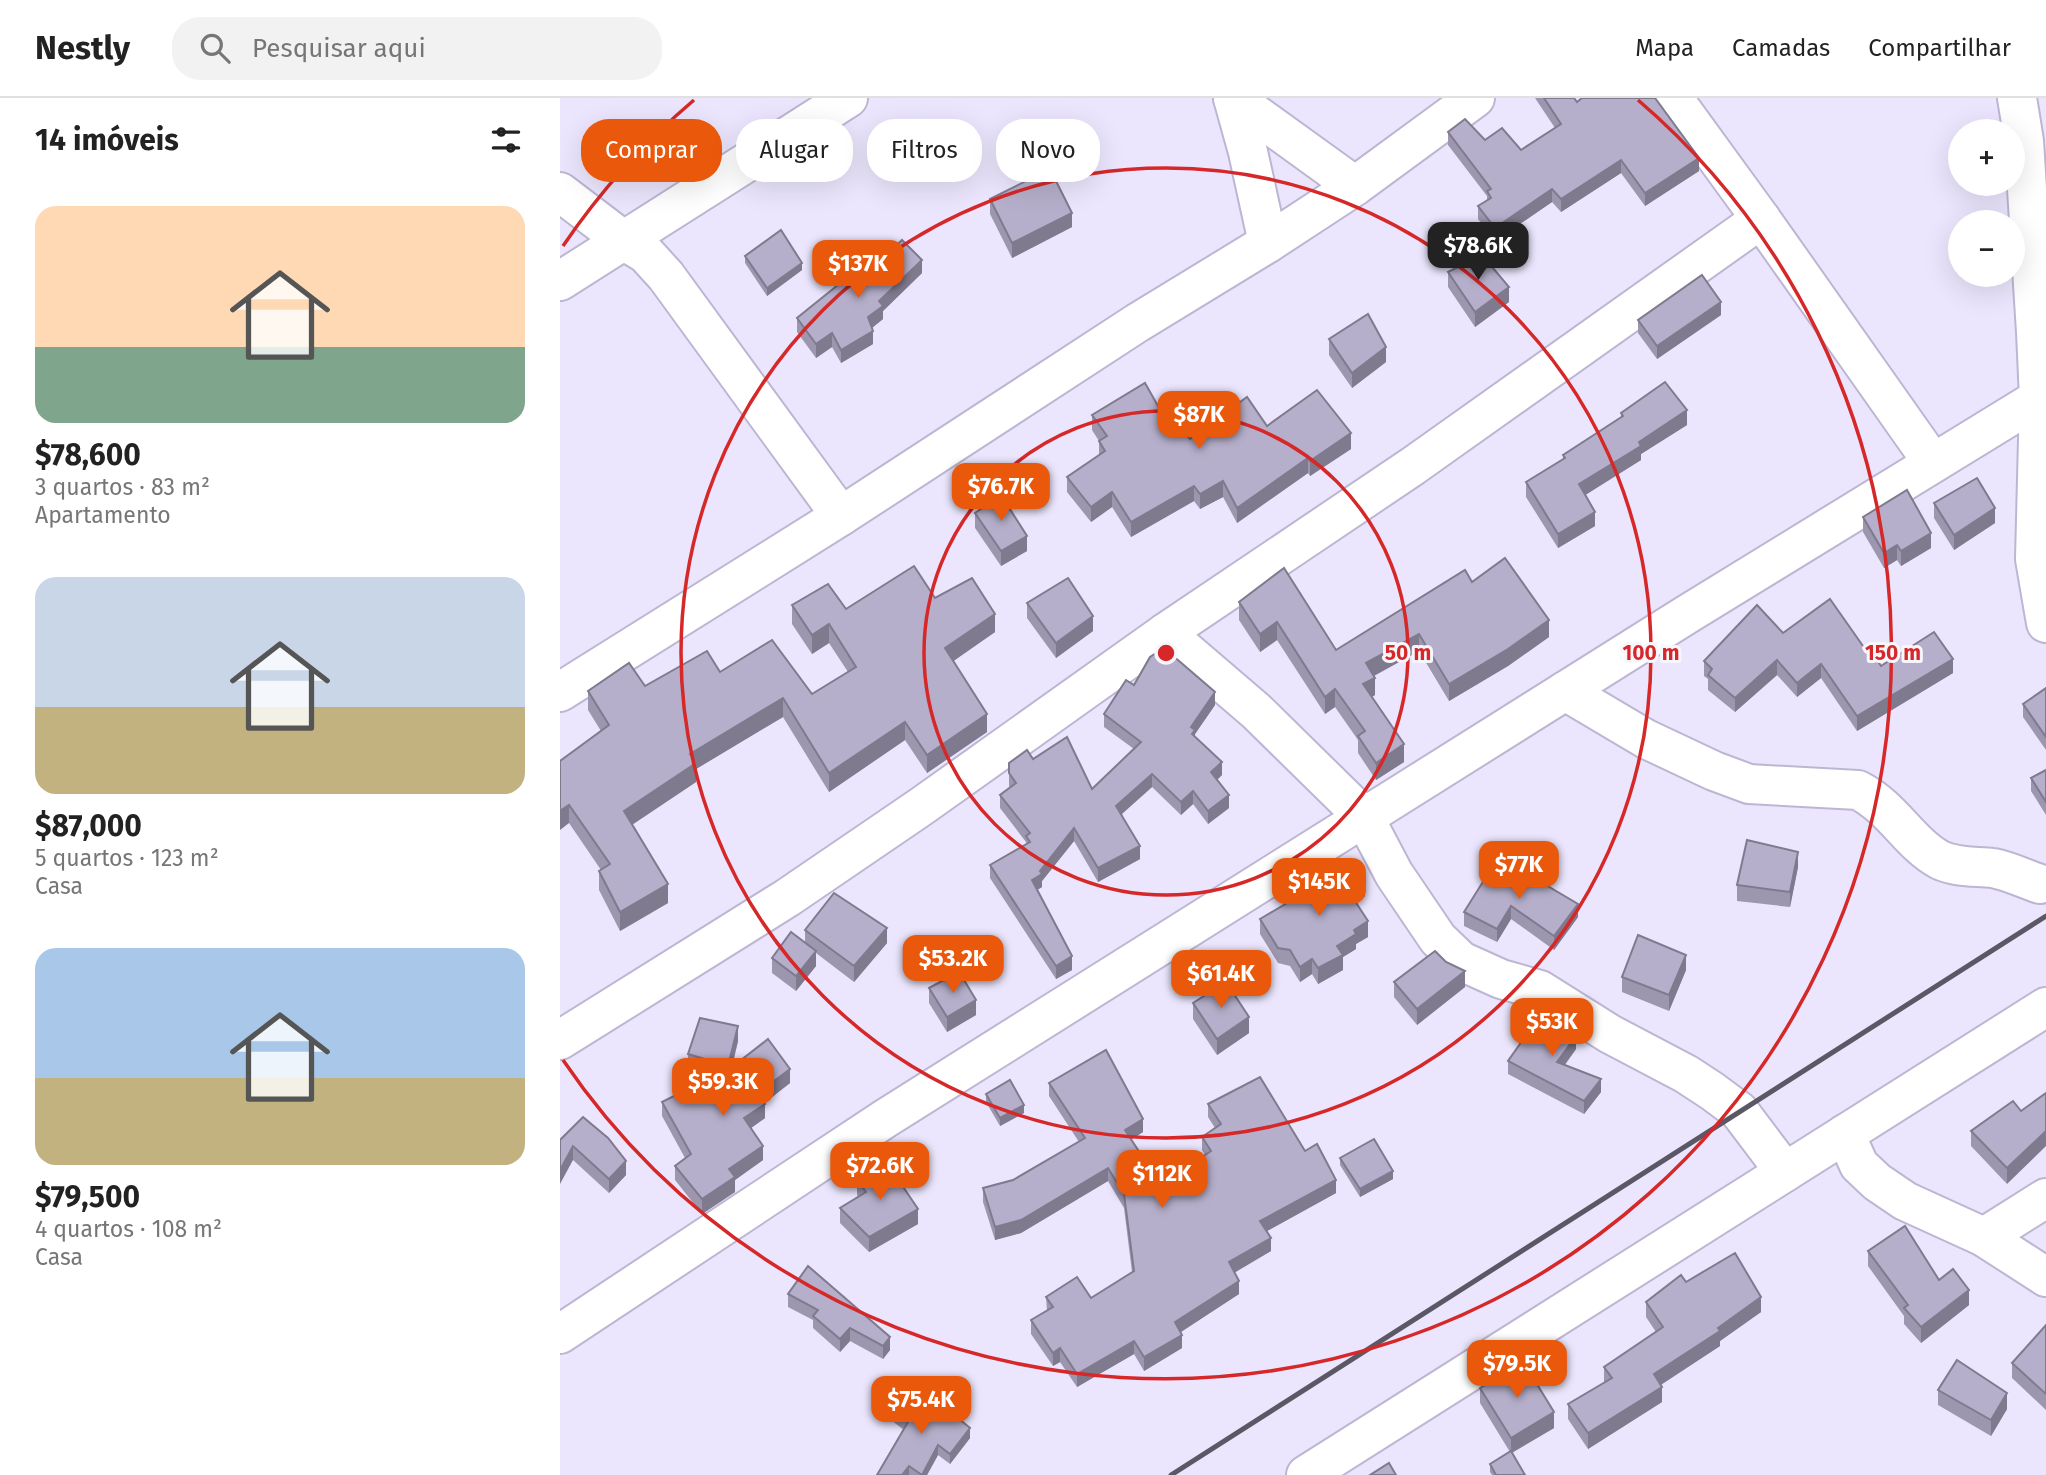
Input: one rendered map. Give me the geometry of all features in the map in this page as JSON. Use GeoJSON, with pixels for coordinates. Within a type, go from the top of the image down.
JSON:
{"type":"FeatureCollection","features":[{"type":"Feature","properties":{"kind":"street"},"geometry":{"type":"LineString","coordinates":[[560,281],[848,98]]}},
{"type":"Feature","properties":{"kind":"street"},"geometry":{"type":"LineString","coordinates":[[1233,98],[1355,186]]}},
{"type":"Feature","properties":{"kind":"street"},"geometry":{"type":"LineString","coordinates":[[1233,98],[1268,243]]}},
{"type":"Feature","properties":{"kind":"street"},"geometry":{"type":"LineString","coordinates":[[560,692],[841,516],[1137,323],[1268,243],[1355,186],[1475,98]]}},
{"type":"Feature","properties":{"kind":"street"},"geometry":{"type":"LineString","coordinates":[[1673,98],[1933,463]]}},
{"type":"Feature","properties":{"kind":"street"},"geometry":{"type":"LineString","coordinates":[[2017,98],[2035,136],[2031,241],[2042,416],[2035,559],[2046,623]]}},
{"type":"Feature","properties":{"kind":"street"},"geometry":{"type":"LineString","coordinates":[[560,192],[646,254],[666,276],[841,516]]}},
{"type":"Feature","properties":{"kind":"street"},"geometry":{"type":"LineString","coordinates":[[560,1040],[787,898],[922,806],[1165,633],[1424,458],[1761,219]]}},
{"type":"Feature","properties":{"kind":"street"},"geometry":{"type":"LineString","coordinates":[[560,1334],[886,1118],[1933,463],[2042,416]]}},
{"type":"Feature","properties":{"kind":"street"},"geometry":{"type":"LineString","coordinates":[[1165,633],[1256,711],[1364,817],[1394,874],[1438,939],[1461,961],[1501,979],[1540,990],[1610,1034],[1686,1074],[1739,1111],[1785,1172]]}},
{"type":"Feature","properties":{"kind":"street"},"geometry":{"type":"LineString","coordinates":[[1565,691],[1646,739],[1749,784],[1858,790],[1872,797],[1938,859],[1964,866],[1996,869],[2040,884]]}},
{"type":"Feature","properties":{"kind":"street"},"geometry":{"type":"LineString","coordinates":[[1306,1475],[2046,1007]]}},
{"type":"Feature","properties":{"kind":"street"},"geometry":{"type":"LineString","coordinates":[[1845,1134],[1859,1165],[1877,1182],[1905,1201],[1984,1237],[2046,1277]]}},
{"type":"Feature","properties":{"kind":"street"},"geometry":{"type":"LineString","coordinates":[[1984,1237],[2046,1198]]}},
{"type":"Feature","properties":{"kind":"building"},"geometry":{"type":"Polygon","coordinates":[[[1544,98],[1574,98],[1577,102],[1582,98],[1655,98],[1699,158],[1645,193],[1621,160],[1561,199],[1552,189],[1495,228],[1478,206],[1491,198],[1487,191],[1491,189],[1448,132],[1465,119],[1485,140],[1502,128],[1521,150],[1561,124],[1544,98]]]}},
{"type":"Feature","properties":{"kind":"building"},"geometry":{"type":"Polygon","coordinates":[[[1024,182],[1056,182],[1072,213],[1012,243],[990,199],[1024,182]]]}},
{"type":"Feature","properties":{"kind":"building"},"geometry":{"type":"Polygon","coordinates":[[[781,230],[802,263],[767,288],[745,256],[781,230]]]}},
{"type":"Feature","properties":{"kind":"building"},"geometry":{"type":"Polygon","coordinates":[[[902,240],[922,260],[879,301],[883,306],[868,317],[873,331],[841,350],[832,333],[816,344],[797,318],[854,272],[859,281],[902,240]]]}},
{"type":"Feature","properties":{"kind":"building"},"geometry":{"type":"Polygon","coordinates":[[[1482,255],[1509,287],[1475,312],[1448,272],[1482,255]]]}},
{"type":"Feature","properties":{"kind":"building"},"geometry":{"type":"Polygon","coordinates":[[[1702,275],[1721,302],[1657,346],[1638,320],[1702,275]]]}},
{"type":"Feature","properties":{"kind":"building"},"geometry":{"type":"Polygon","coordinates":[[[1368,314],[1386,347],[1352,373],[1329,339],[1368,314]]]}},
{"type":"Feature","properties":{"kind":"building"},"geometry":{"type":"Polygon","coordinates":[[[1665,382],[1687,410],[1639,442],[1641,446],[1579,484],[1595,512],[1558,534],[1526,482],[1565,458],[1563,455],[1623,416],[1621,413],[1665,382]]]}},
{"type":"Feature","properties":{"kind":"building"},"geometry":{"type":"Polygon","coordinates":[[[1145,383],[1158,406],[1162,403],[1190,439],[1247,397],[1267,426],[1317,390],[1351,433],[1310,461],[1308,458],[1237,508],[1223,481],[1200,494],[1194,486],[1131,522],[1112,492],[1091,507],[1067,477],[1105,451],[1099,441],[1107,436],[1092,415],[1145,383]]]}},
{"type":"Feature","properties":{"kind":"building"},"geometry":{"type":"Polygon","coordinates":[[[1977,478],[1995,508],[1954,535],[1934,503],[1977,478]]]}},
{"type":"Feature","properties":{"kind":"building"},"geometry":{"type":"Polygon","coordinates":[[[1907,490],[1931,533],[1901,551],[1897,545],[1884,553],[1863,517],[1907,490]]]}},
{"type":"Feature","properties":{"kind":"building"},"geometry":{"type":"Polygon","coordinates":[[[1001,495],[1027,536],[1001,551],[975,513],[1001,495]]]}},
{"type":"Feature","properties":{"kind":"building"},"geometry":{"type":"Polygon","coordinates":[[[1505,558],[1549,620],[1508,649],[1449,684],[1419,634],[1366,663],[1375,678],[1363,684],[1404,744],[1376,763],[1358,736],[1365,731],[1335,689],[1325,697],[1277,622],[1260,634],[1239,602],[1284,568],[1336,650],[1465,570],[1472,582],[1505,558]]]}},
{"type":"Feature","properties":{"kind":"building"},"geometry":{"type":"Polygon","coordinates":[[[914,566],[935,598],[972,578],[995,614],[945,648],[987,714],[927,755],[905,722],[829,773],[783,698],[690,754],[696,763],[624,811],[668,884],[620,912],[599,871],[610,864],[569,805],[560,811],[560,761],[609,725],[588,691],[629,663],[645,686],[707,651],[720,672],[772,640],[812,694],[856,667],[829,624],[812,635],[792,605],[828,584],[846,609],[914,566]]]}},
{"type":"Feature","properties":{"kind":"building"},"geometry":{"type":"Polygon","coordinates":[[[1068,578],[1093,616],[1056,643],[1027,603],[1068,578]]]}},
{"type":"Feature","properties":{"kind":"building"},"geometry":{"type":"Polygon","coordinates":[[[1830,599],[1870,656],[1873,654],[1881,666],[1934,632],[1953,659],[1857,716],[1821,664],[1797,683],[1777,660],[1735,698],[1708,675],[1712,669],[1704,661],[1757,605],[1783,633],[1830,599]]]}},
{"type":"Feature","properties":{"kind":"building"},"geometry":{"type":"Polygon","coordinates":[[[1164,648],[1215,692],[1191,727],[1195,730],[1192,734],[1222,762],[1211,772],[1229,795],[1208,811],[1193,791],[1181,802],[1152,774],[1116,806],[1140,846],[1098,868],[1074,828],[1040,871],[1042,874],[1032,880],[1072,956],[1056,966],[990,865],[1030,842],[1026,836],[1030,833],[1000,795],[1016,783],[1009,773],[1009,763],[1027,750],[1033,759],[1067,737],[1092,789],[1141,742],[1104,714],[1126,680],[1134,685],[1150,657],[1164,648]]]}},
{"type":"Feature","properties":{"kind":"building"},"geometry":{"type":"Polygon","coordinates":[[[2046,688],[2046,737],[2023,704],[2046,688]]]}},
{"type":"Feature","properties":{"kind":"building"},"geometry":{"type":"Polygon","coordinates":[[[2046,770],[2046,802],[2031,778],[2046,770]]]}},
{"type":"Feature","properties":{"kind":"building"},"geometry":{"type":"Polygon","coordinates":[[[1747,840],[1798,852],[1790,892],[1737,885],[1747,840]]]}},
{"type":"Feature","properties":{"kind":"building"},"geometry":{"type":"Polygon","coordinates":[[[1350,859],[1365,881],[1349,892],[1368,921],[1354,930],[1356,934],[1337,946],[1343,955],[1318,968],[1312,959],[1300,967],[1290,950],[1278,948],[1260,919],[1331,877],[1328,873],[1350,859]]]}},
{"type":"Feature","properties":{"kind":"building"},"geometry":{"type":"Polygon","coordinates":[[[1496,861],[1537,885],[1539,881],[1578,904],[1554,936],[1511,906],[1497,929],[1464,912],[1496,861]]]}},
{"type":"Feature","properties":{"kind":"building"},"geometry":{"type":"Polygon","coordinates":[[[834,893],[887,928],[854,966],[805,930],[834,893]]]}},
{"type":"Feature","properties":{"kind":"building"},"geometry":{"type":"Polygon","coordinates":[[[791,932],[816,951],[796,976],[772,958],[791,932]]]}},
{"type":"Feature","properties":{"kind":"building"},"geometry":{"type":"Polygon","coordinates":[[[1638,935],[1686,955],[1669,995],[1622,977],[1638,935]]]}},
{"type":"Feature","properties":{"kind":"building"},"geometry":{"type":"Polygon","coordinates":[[[1435,951],[1446,962],[1465,971],[1417,1009],[1394,982],[1435,951]]]}},
{"type":"Feature","properties":{"kind":"building"},"geometry":{"type":"Polygon","coordinates":[[[955,974],[964,980],[976,1000],[947,1017],[929,988],[955,974]]]}},
{"type":"Feature","properties":{"kind":"building"},"geometry":{"type":"Polygon","coordinates":[[[1226,982],[1249,1017],[1217,1039],[1193,1003],[1226,982]]]}},
{"type":"Feature","properties":{"kind":"building"},"geometry":{"type":"Polygon","coordinates":[[[1542,1013],[1576,1036],[1557,1062],[1601,1079],[1584,1101],[1508,1061],[1542,1013]]]}},
{"type":"Feature","properties":{"kind":"building"},"geometry":{"type":"Polygon","coordinates":[[[700,1018],[738,1026],[728,1066],[688,1054],[700,1018]]]}},
{"type":"Feature","properties":{"kind":"building"},"geometry":{"type":"Polygon","coordinates":[[[768,1039],[790,1069],[757,1094],[765,1104],[744,1118],[763,1146],[729,1169],[735,1177],[702,1199],[675,1166],[691,1154],[662,1102],[728,1069],[727,1071],[768,1039]]]}},
{"type":"Feature","properties":{"kind":"building"},"geometry":{"type":"Polygon","coordinates":[[[1106,1050],[1143,1119],[1125,1130],[1161,1185],[1211,1151],[1202,1137],[1221,1124],[1208,1104],[1260,1077],[1305,1151],[1317,1144],[1336,1180],[1260,1221],[1271,1238],[1229,1262],[1239,1281],[1175,1322],[1182,1335],[1144,1357],[1134,1341],[1077,1374],[1060,1348],[1053,1353],[1031,1320],[1053,1307],[1046,1297],[1077,1277],[1091,1298],[1134,1271],[1124,1194],[1108,1168],[1021,1220],[995,1227],[983,1188],[1013,1180],[1085,1138],[1049,1083],[1106,1050]]]}},
{"type":"Feature","properties":{"kind":"building"},"geometry":{"type":"Polygon","coordinates":[[[1010,1080],[1024,1105],[1000,1118],[986,1094],[1010,1080]]]}},
{"type":"Feature","properties":{"kind":"building"},"geometry":{"type":"Polygon","coordinates":[[[2046,1093],[2046,1131],[2007,1168],[1971,1131],[2013,1101],[2021,1111],[2046,1093]]]}},
{"type":"Feature","properties":{"kind":"building"},"geometry":{"type":"Polygon","coordinates":[[[583,1117],[608,1138],[626,1161],[609,1179],[573,1146],[560,1170],[560,1140],[583,1117]]]}},
{"type":"Feature","properties":{"kind":"building"},"geometry":{"type":"Polygon","coordinates":[[[1374,1139],[1393,1171],[1360,1189],[1340,1158],[1374,1139]]]}},
{"type":"Feature","properties":{"kind":"building"},"geometry":{"type":"Polygon","coordinates":[[[887,1163],[918,1209],[869,1237],[840,1208],[866,1192],[857,1180],[887,1163]]]}},
{"type":"Feature","properties":{"kind":"building"},"geometry":{"type":"Polygon","coordinates":[[[1905,1226],[1939,1280],[1953,1269],[1969,1290],[1921,1327],[1904,1308],[1908,1305],[1868,1251],[1905,1226]]]}},
{"type":"Feature","properties":{"kind":"building"},"geometry":{"type":"Polygon","coordinates":[[[1735,1253],[1761,1297],[1718,1328],[1720,1331],[1654,1374],[1662,1387],[1588,1433],[1568,1404],[1612,1378],[1604,1367],[1663,1327],[1646,1302],[1681,1275],[1686,1282],[1735,1253]]]}},
{"type":"Feature","properties":{"kind":"building"},"geometry":{"type":"Polygon","coordinates":[[[808,1266],[890,1337],[883,1346],[850,1328],[840,1339],[813,1316],[818,1310],[788,1294],[808,1266]]]}},
{"type":"Feature","properties":{"kind":"building"},"geometry":{"type":"Polygon","coordinates":[[[2046,1325],[2046,1394],[2012,1363],[2046,1325]]]}},
{"type":"Feature","properties":{"kind":"building"},"geometry":{"type":"Polygon","coordinates":[[[1957,1360],[2007,1393],[1991,1420],[1938,1390],[1957,1360]]]}},
{"type":"Feature","properties":{"kind":"building"},"geometry":{"type":"Polygon","coordinates":[[[1524,1363],[1554,1412],[1511,1438],[1480,1388],[1524,1363]]]}},
{"type":"Feature","properties":{"kind":"building"},"geometry":{"type":"Polygon","coordinates":[[[891,1391],[935,1415],[942,1405],[970,1428],[950,1454],[938,1445],[922,1475],[909,1466],[902,1475],[877,1475],[908,1422],[883,1403],[891,1391]]]}},
{"type":"Feature","properties":{"kind":"building"},"geometry":{"type":"Polygon","coordinates":[[[1511,1451],[1525,1475],[1496,1475],[1490,1464],[1511,1451]]]}},
{"type":"Feature","properties":{"kind":"building"},"geometry":{"type":"Polygon","coordinates":[[[1389,1463],[1396,1475],[1370,1475],[1389,1463]]]}},
{"type":"Feature","properties":{"kind":"railway"},"geometry":{"type":"LineString","coordinates":[[1171,1475],[2046,916]]}}]}
